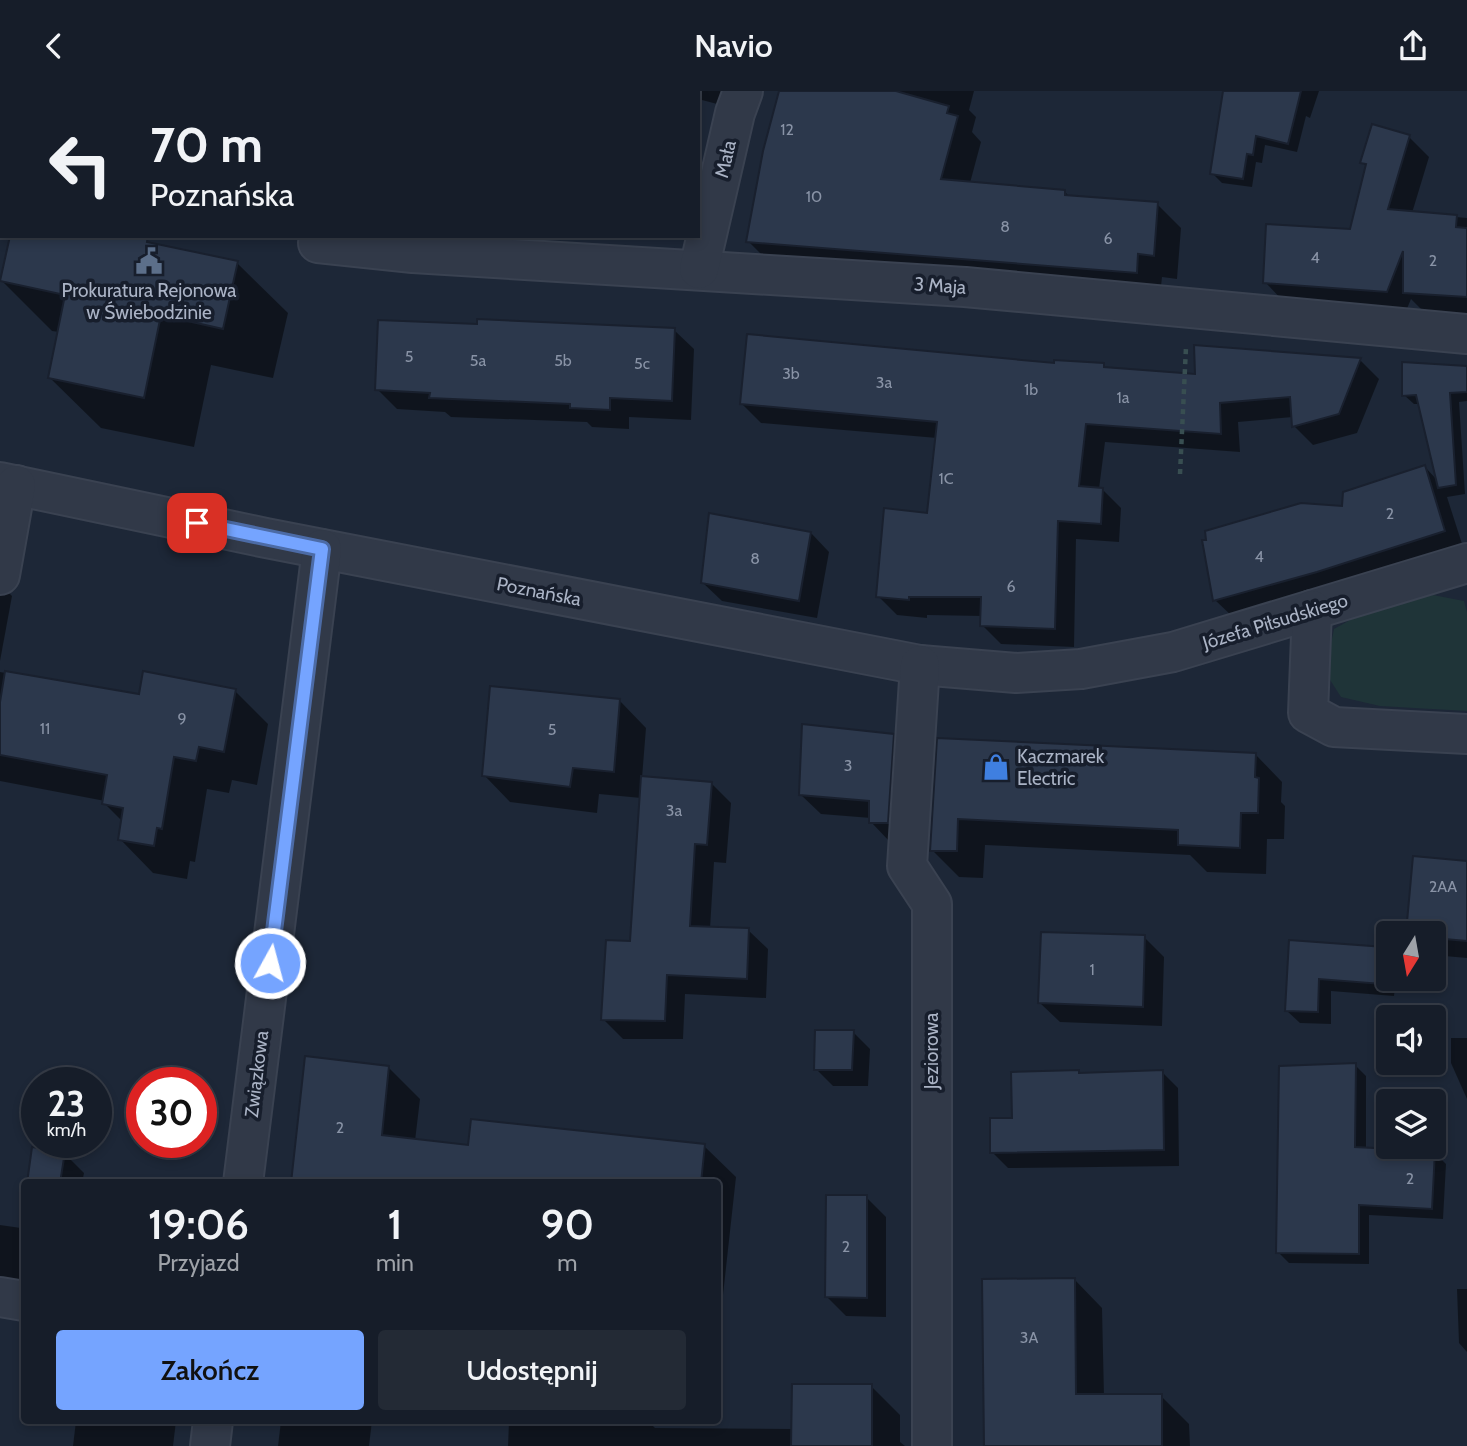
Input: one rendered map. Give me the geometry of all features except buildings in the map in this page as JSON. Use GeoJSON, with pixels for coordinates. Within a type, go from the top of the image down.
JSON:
{"type":"FeatureCollection","features":[{"type":"Feature","properties":{"kind":"street","name":"Mała"},"geometry":{"type":"LineString","coordinates":[[699,269],[735,113],[743,91]]}},
{"type":"Feature","properties":{"kind":"street","name":"3 Maja"},"geometry":{"type":"LineString","coordinates":[[318,243],[413,253],[965,286],[1467,334]]}},
{"type":"Feature","properties":{"kind":"street","name":"Poznańska"},"geometry":{"type":"LineString","coordinates":[[8,483],[322,549],[920,665],[1016,673],[1081,669]]}},
{"type":"Feature","properties":{"kind":"street"},"geometry":{"type":"LineString","coordinates":[[0,575],[8,483]]}},
{"type":"Feature","properties":{"kind":"street","name":"Związkowa"},"geometry":{"type":"LineString","coordinates":[[243,1179],[322,549]]}},
{"type":"Feature","properties":{"kind":"street","name":"Józefa Piłsudskiego"},"geometry":{"type":"LineString","coordinates":[[1081,669],[1173,652],[1467,563]]}},
{"type":"Feature","properties":{"kind":"street"},"geometry":{"type":"LineString","coordinates":[[1312,610],[1308,713],[1335,727],[1467,734]]}},
{"type":"Feature","properties":{"kind":"street","name":"Jeziorowa"},"geometry":{"type":"LineString","coordinates":[[920,665],[906,866],[932,904],[932,1446]]}},
{"type":"Feature","properties":{"kind":"street"},"geometry":{"type":"LineString","coordinates":[[0,1297],[21,1300]]}},
{"type":"Feature","properties":{"kind":"street"},"geometry":{"type":"LineString","coordinates":[[210,1446],[213,1424]]}},
{"type":"Feature","properties":{"kind":"path"},"geometry":{"type":"LineString","coordinates":[[1180,474],[1188,308]]}},
{"type":"Feature","properties":{"kind":"green space"},"geometry":{"type":"Polygon","coordinates":[[[1433,595],[1464,601],[1467,612],[1467,711],[1380,706],[1341,697],[1325,672],[1334,629],[1381,603],[1433,595]]]}},
{"type":"Feature","properties":{"kind":"place","name":"Prokuratura Rejonowa w Świebodzinie"},"geometry":{"type":"Point","coordinates":[149,261]}},
{"type":"Feature","properties":{"kind":"place","name":"Kaczmarek Electric"},"geometry":{"type":"Point","coordinates":[996,767]}},
{"type":"Feature","properties":{"kind":"route"},"geometry":{"type":"LineString","coordinates":[[197,523],[322,549],[270,963]]}}]}
